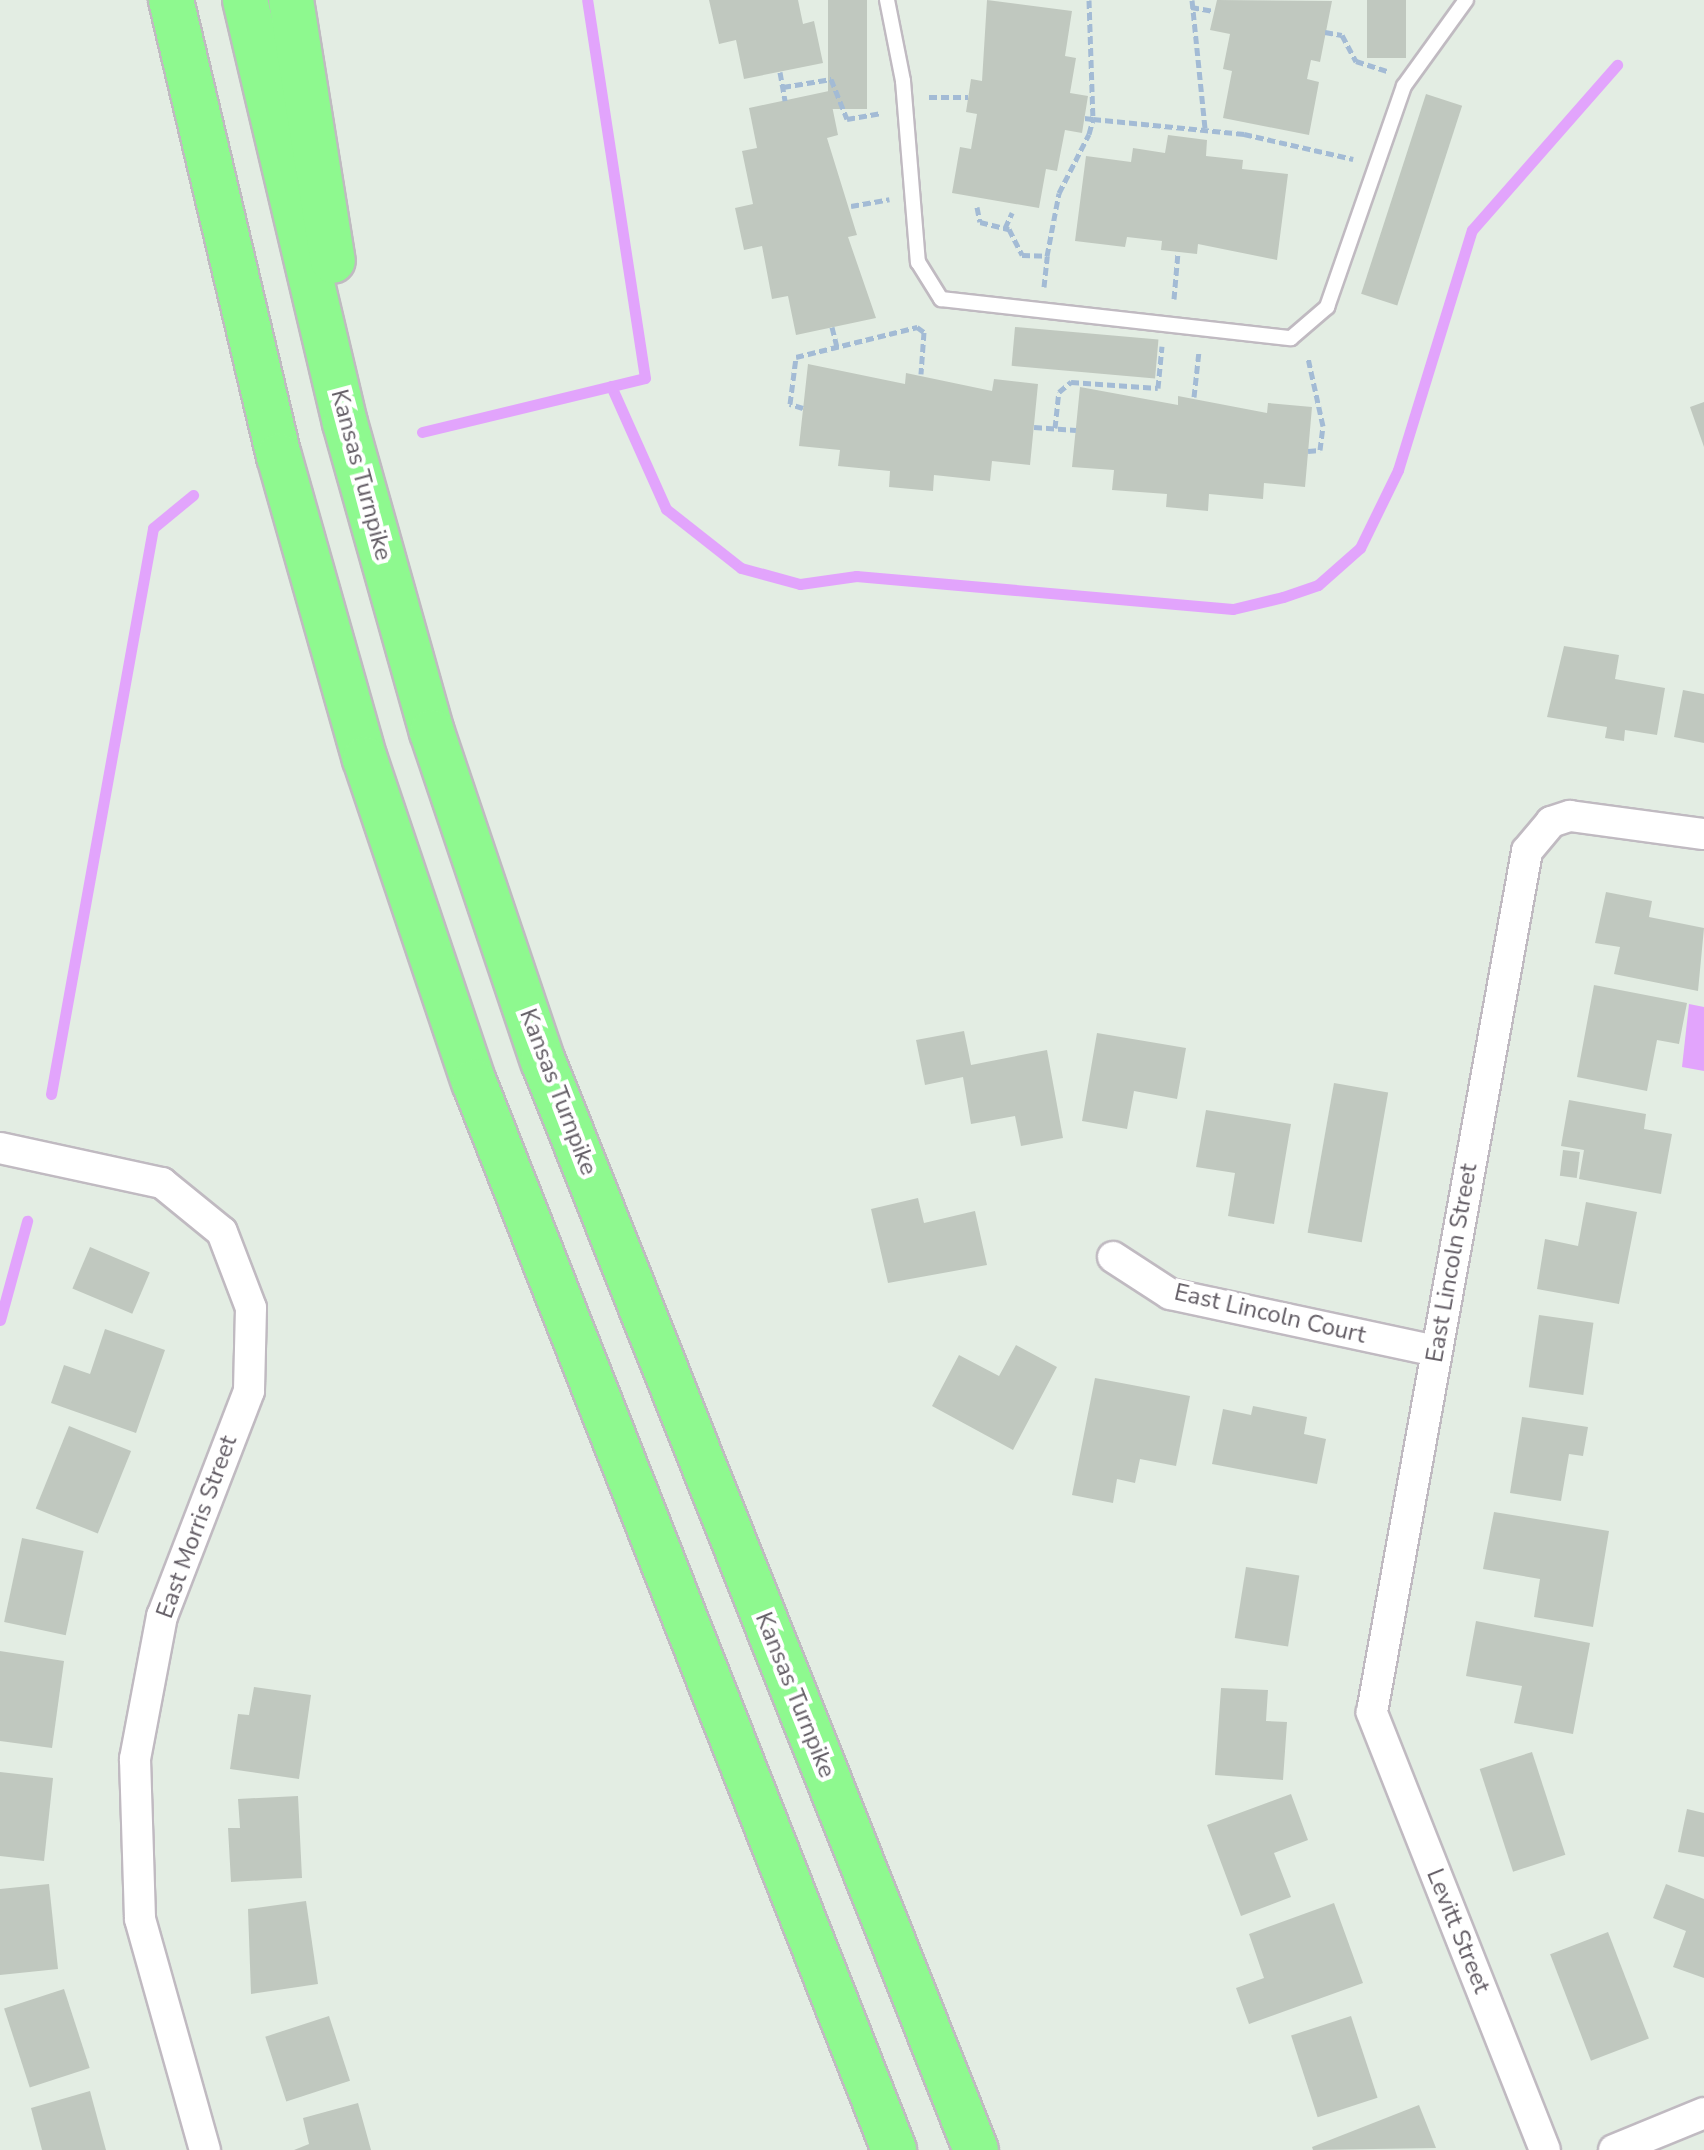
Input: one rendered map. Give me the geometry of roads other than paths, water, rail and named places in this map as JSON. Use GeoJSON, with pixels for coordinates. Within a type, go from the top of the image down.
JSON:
{"type":"FeatureCollection","features":[{"type":"Feature","properties":{"kind":"highway"},"geometry":{"type":"LineString","coordinates":[[171,0],[279,456],[400,862],[474,1082],[894,2150]]}},
{"type":"Feature","properties":{"kind":"highway","name":"Kansas Turnpike"},"geometry":{"type":"LineString","coordinates":[[245,0],[345,423],[432,732],[543,1061],[976,2150]]}},
{"type":"Feature","properties":{"kind":"highway"},"geometry":{"type":"LineString","coordinates":[[291,0],[336,278],[345,423]]}},
{"type":"Feature","properties":{"kind":"street","name":"East Lincoln Street"},"geometry":{"type":"LineString","coordinates":[[1372,1712],[1523,864],[1551,822],[1586,815],[1704,834]]}},
{"type":"Feature","properties":{"kind":"street","name":"East Morris Street"},"geometry":{"type":"LineString","coordinates":[[0,1148],[162,1183],[222,1232],[251,1308],[249,1391],[162,1616],[135,1759],[140,1919],[205,2150]]}},
{"type":"Feature","properties":{"kind":"street","name":"East Lincoln Court"},"geometry":{"type":"LineString","coordinates":[[1113,1257],[1170,1294],[1436,1351]]}},
{"type":"Feature","properties":{"kind":"street","name":"Levitt Street"},"geometry":{"type":"LineString","coordinates":[[1372,1712],[1545,2150]]}},
{"type":"Feature","properties":{"kind":"street"},"geometry":{"type":"LineString","coordinates":[[1614,2150],[1704,2113]]}},
{"type":"Feature","properties":{"kind":"lane"},"geometry":{"type":"LineString","coordinates":[[887,0],[904,104],[918,262],[941,299],[1291,338],[1327,307],[1411,77],[1466,0]]}},
{"type":"Feature","properties":{"kind":"waterway"},"geometry":{"type":"LineString","coordinates":[[422,432],[645,378],[587,0]]}},
{"type":"Feature","properties":{"kind":"waterway"},"geometry":{"type":"LineString","coordinates":[[611,386],[666,509],[741,568],[800,584],[856,576],[1233,609],[1283,597],[1318,585],[1360,548],[1398,470],[1472,230],[1617,65]]}},
{"type":"Feature","properties":{"kind":"waterway"},"geometry":{"type":"LineString","coordinates":[[51,1094],[153,528],[193,495]]}},
{"type":"Feature","properties":{"kind":"waterway"},"geometry":{"type":"LineString","coordinates":[[0,1320],[27,1221]]}}]}
